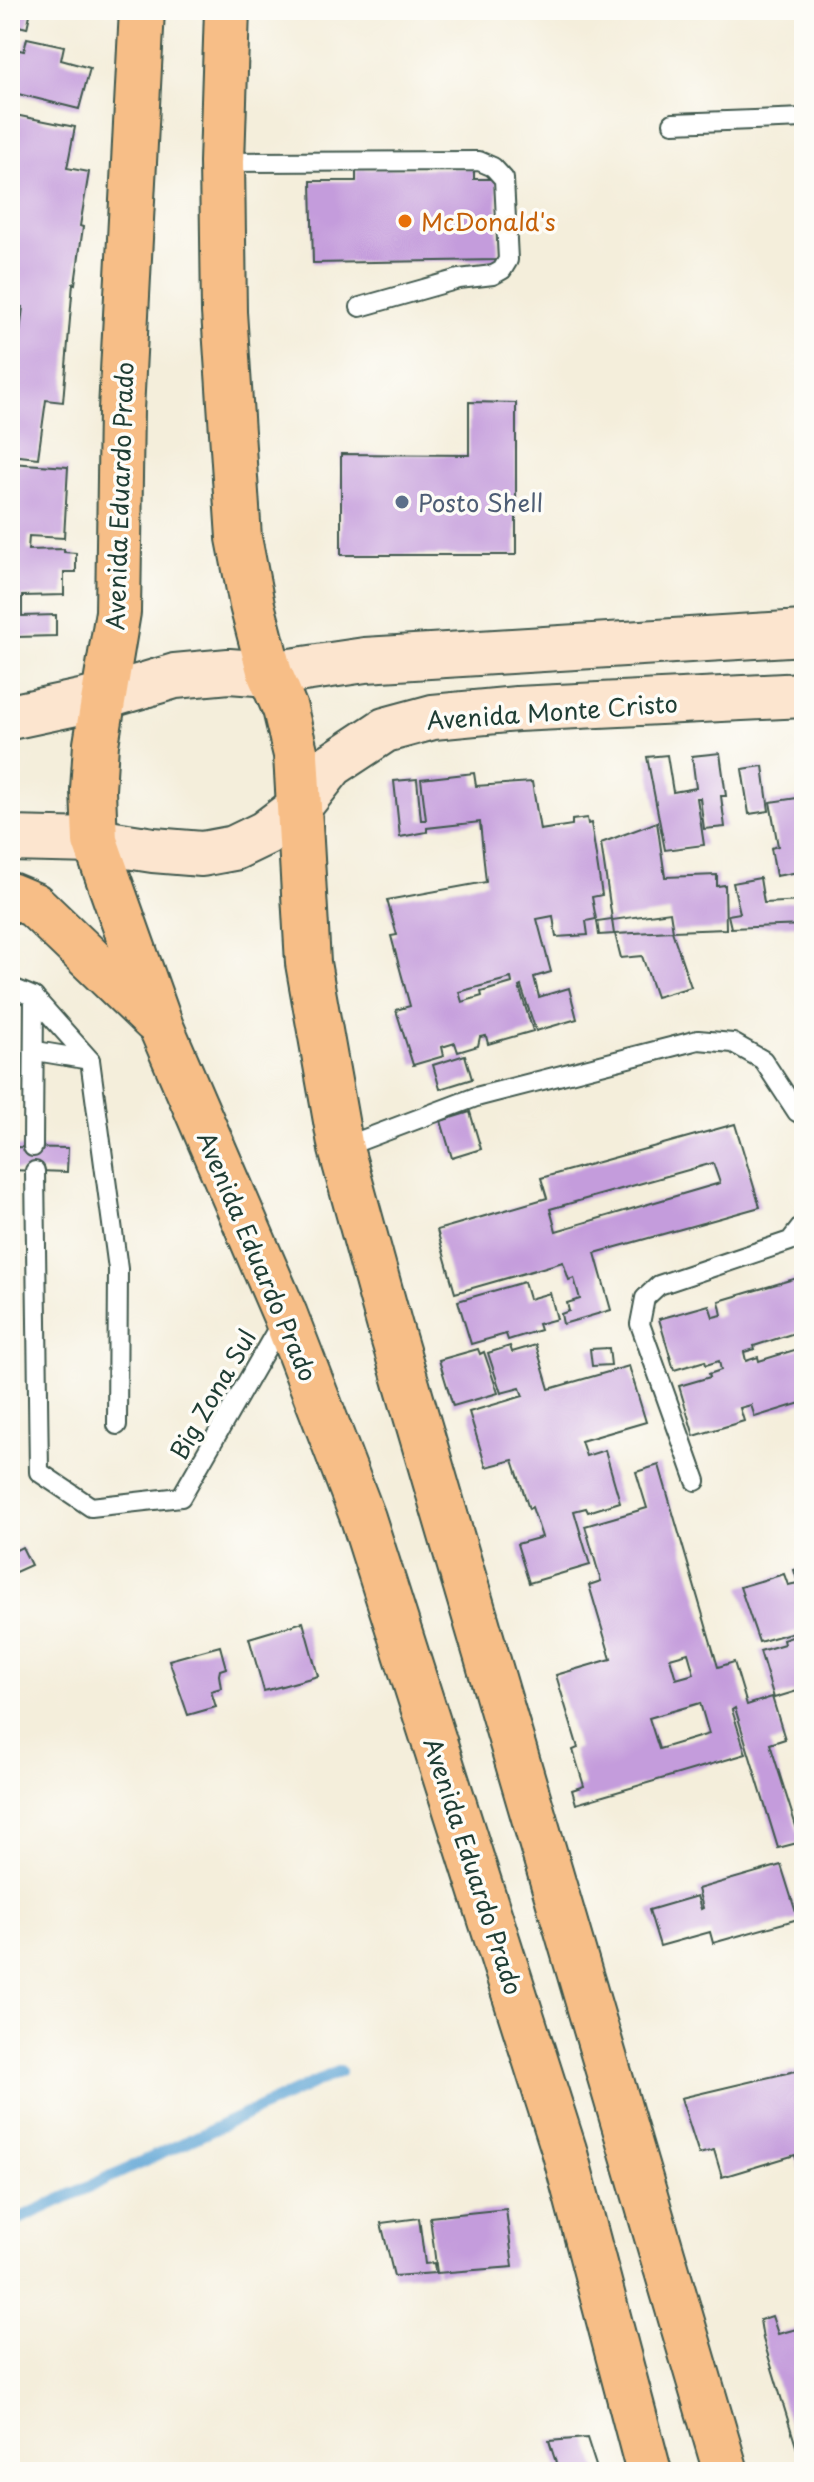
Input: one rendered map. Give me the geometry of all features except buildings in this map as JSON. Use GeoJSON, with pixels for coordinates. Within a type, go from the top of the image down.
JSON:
{"type":"FeatureCollection","features":[{"type":"Feature","properties":{"kind":"main road","name":"Avenida Eduardo Prado"},"geometry":{"type":"LineString","coordinates":[[142,10],[121,410],[118,612],[96,744],[93,790],[95,841],[161,1027],[285,1315],[363,1518],[564,2150],[649,2472]]}},
{"type":"Feature","properties":{"kind":"main road"},"geometry":{"type":"LineString","coordinates":[[227,10],[222,162],[224,312],[239,538],[270,674],[285,709],[296,755],[308,963],[341,1149],[390,1327],[726,2472]]}},
{"type":"Feature","properties":{"kind":"main road"},"geometry":{"type":"LineString","coordinates":[[10,717],[104,697],[175,676],[229,671],[270,674],[365,660],[804,633]]}},
{"type":"Feature","properties":{"kind":"main road","name":"Avenida Monte Cristo"},"geometry":{"type":"LineString","coordinates":[[10,839],[95,841],[202,854],[234,848],[265,833],[298,808],[332,765],[385,730],[433,717],[517,709],[804,695]]}},
{"type":"Feature","properties":{"kind":"main road"},"geometry":{"type":"LineString","coordinates":[[10,895],[34,905],[161,1027]]}},
{"type":"Feature","properties":{"kind":"lane"},"geometry":{"type":"LineString","coordinates":[[673,123],[804,118]]}},
{"type":"Feature","properties":{"kind":"lane"},"geometry":{"type":"LineString","coordinates":[[222,162],[479,161],[493,167],[504,179],[508,260],[502,270],[493,275],[459,279],[360,307]]}},
{"type":"Feature","properties":{"kind":"lane"},"geometry":{"type":"LineString","coordinates":[[10,987],[34,997],[90,1060],[118,1269],[117,1425]]}},
{"type":"Feature","properties":{"kind":"lane"},"geometry":{"type":"LineString","coordinates":[[33,1147],[34,997]]}},
{"type":"Feature","properties":{"kind":"lane"},"geometry":{"type":"LineString","coordinates":[[341,1149],[476,1097],[698,1040],[733,1043],[763,1060],[797,1112],[804,1116]]}},
{"type":"Feature","properties":{"kind":"lane"},"geometry":{"type":"LineString","coordinates":[[36,1051],[90,1060]]}},
{"type":"Feature","properties":{"kind":"lane","name":"Big Zona Sul"},"geometry":{"type":"LineString","coordinates":[[35,1171],[39,1472],[91,1507],[181,1497],[285,1315]]}},
{"type":"Feature","properties":{"kind":"lane"},"geometry":{"type":"LineString","coordinates":[[696,1481],[640,1324],[645,1298],[659,1285],[790,1241],[804,1223]]}},
{"type":"Feature","properties":{"kind":"waterway"},"geometry":{"type":"LineString","coordinates":[[10,2223],[340,2071]]}},
{"type":"Feature","properties":{"kind":"place","name":"McDonald's"},"geometry":{"type":"Point","coordinates":[405,221]}},
{"type":"Feature","properties":{"kind":"place","name":"Posto Shell"},"geometry":{"type":"Point","coordinates":[402,502]}}]}
